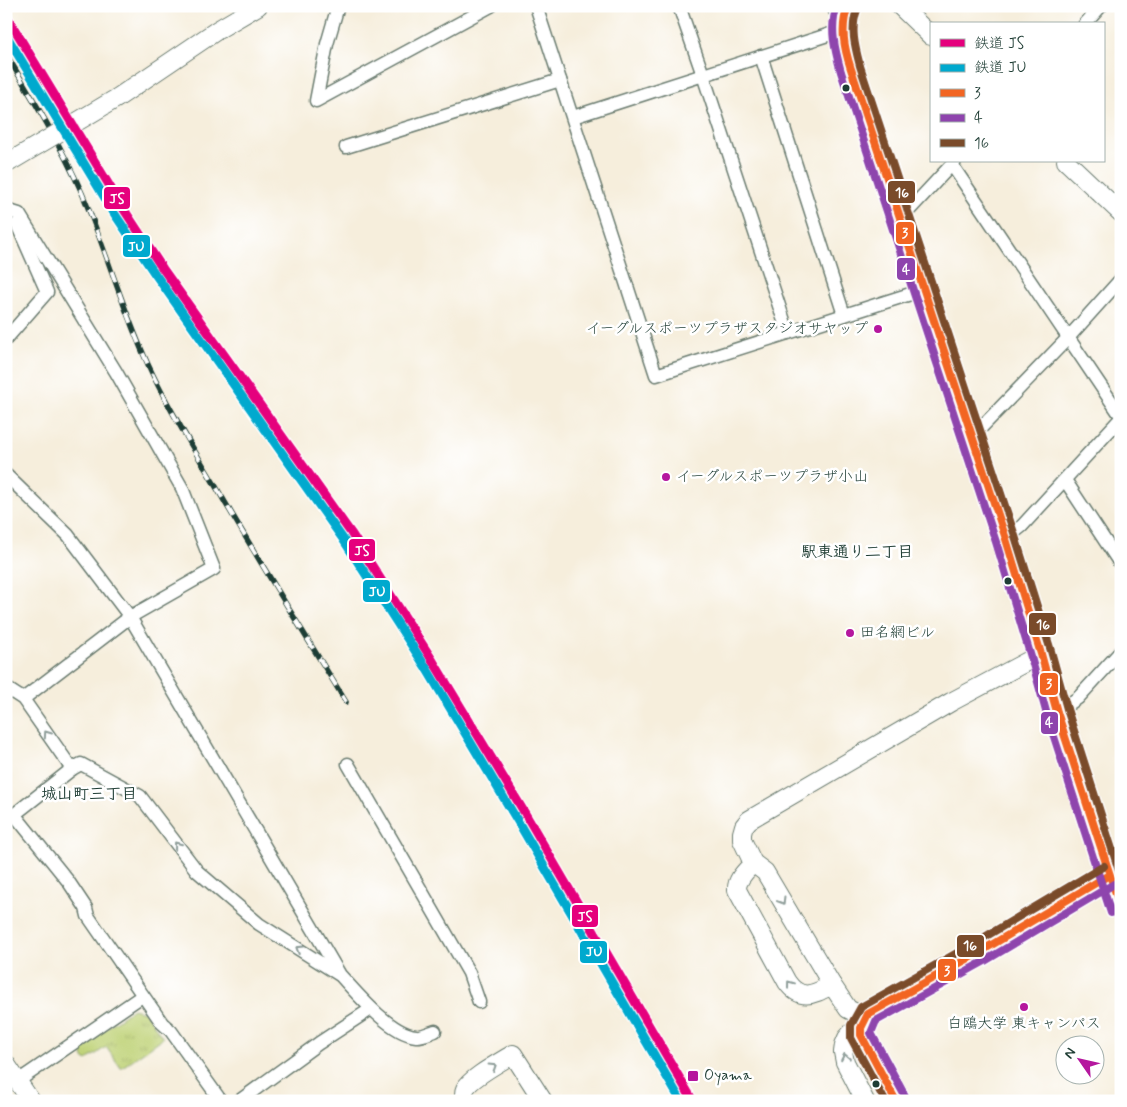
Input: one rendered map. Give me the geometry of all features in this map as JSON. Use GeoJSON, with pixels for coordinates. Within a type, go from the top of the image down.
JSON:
{"type":"FeatureCollection","features":[{"type":"Feature","properties":{"kind":"street"},"geometry":{"type":"LineString","coordinates":[[6,164],[117,98],[219,29],[258,6]]}},
{"type":"Feature","properties":{"kind":"street"},"geometry":{"type":"LineString","coordinates":[[338,6],[327,44],[316,101],[491,6]]}},
{"type":"Feature","properties":{"kind":"street"},"geometry":{"type":"LineString","coordinates":[[536,6],[656,375],[923,290]]}},
{"type":"Feature","properties":{"kind":"street"},"geometry":{"type":"LineString","coordinates":[[679,6],[788,333]]}},
{"type":"Feature","properties":{"kind":"street"},"geometry":{"type":"LineString","coordinates":[[833,6],[843,30],[857,89],[1006,539],[1057,712],[1115,869],[1121,910]]}},
{"type":"Feature","properties":{"kind":"street"},"geometry":{"type":"LineString","coordinates":[[843,30],[845,12],[848,6]]}},
{"type":"Feature","properties":{"kind":"street"},"geometry":{"type":"LineString","coordinates":[[900,6],[930,35]]}},
{"type":"Feature","properties":{"kind":"street"},"geometry":{"type":"LineString","coordinates":[[1087,22],[1101,6]]}},
{"type":"Feature","properties":{"kind":"street"},"geometry":{"type":"LineString","coordinates":[[573,117],[843,30]]}},
{"type":"Feature","properties":{"kind":"street"},"geometry":{"type":"LineString","coordinates":[[761,56],[844,315]]}},
{"type":"Feature","properties":{"kind":"street"},"geometry":{"type":"LineString","coordinates":[[346,147],[560,80]]}},
{"type":"Feature","properties":{"kind":"street"},"geometry":{"type":"LineString","coordinates":[[1067,162],[1121,213]]}},
{"type":"Feature","properties":{"kind":"street"},"geometry":{"type":"LineString","coordinates":[[900,220],[954,163],[1121,417],[1022,526],[1006,539]]}},
{"type":"Feature","properties":{"kind":"street"},"geometry":{"type":"LineString","coordinates":[[6,339],[47,292],[12,212]]}},
{"type":"Feature","properties":{"kind":"street"},"geometry":{"type":"LineString","coordinates":[[12,212],[116,372],[182,488],[214,569],[130,617],[23,700]]}},
{"type":"Feature","properties":{"kind":"street"},"geometry":{"type":"LineString","coordinates":[[972,437],[1068,338],[1121,279]]}},
{"type":"Feature","properties":{"kind":"street"},"geometry":{"type":"LineString","coordinates":[[6,475],[68,535],[130,617],[340,975],[371,1009],[398,1030],[417,1037],[435,1031]]}},
{"type":"Feature","properties":{"kind":"street"},"geometry":{"type":"LineString","coordinates":[[1065,480],[1121,565]]}},
{"type":"Feature","properties":{"kind":"street"},"geometry":{"type":"LineString","coordinates":[[1057,712],[1078,698],[1121,651]]}},
{"type":"Feature","properties":{"kind":"street"},"geometry":{"type":"LineString","coordinates":[[868,1014],[860,1014],[848,1009],[765,872],[753,863],[742,840],[744,826],[748,820],[951,702],[1041,654]]}},
{"type":"Feature","properties":{"kind":"street"},"geometry":{"type":"LineString","coordinates":[[6,688],[23,700],[72,769]]}},
{"type":"Feature","properties":{"kind":"street"},"geometry":{"type":"LineString","coordinates":[[221,1101],[171,1031],[162,1023],[142,996],[88,916],[86,908],[68,881],[10,818],[81,764],[140,796],[197,871],[259,924],[340,975]]}},
{"type":"Feature","properties":{"kind":"street"},"geometry":{"type":"LineString","coordinates":[[348,764],[469,973],[479,1002]]}},
{"type":"Feature","properties":{"kind":"street"},"geometry":{"type":"LineString","coordinates":[[753,863],[739,879],[737,890],[787,982],[797,993],[805,995],[814,994],[832,984]]}},
{"type":"Feature","properties":{"kind":"street"},"geometry":{"type":"LineString","coordinates":[[865,1101],[845,1062],[843,1052],[850,1032],[868,1014],[978,954],[1115,869]]}},
{"type":"Feature","properties":{"kind":"street"},"geometry":{"type":"LineString","coordinates":[[18,1081],[142,996]]}},
{"type":"Feature","properties":{"kind":"street"},"geometry":{"type":"LineString","coordinates":[[240,1101],[319,1043],[371,1009]]}},
{"type":"Feature","properties":{"kind":"street"},"geometry":{"type":"LineString","coordinates":[[868,1014],[861,1028],[861,1036],[896,1101]]}},
{"type":"Feature","properties":{"kind":"street"},"geometry":{"type":"LineString","coordinates":[[465,1101],[463,1096],[467,1085],[513,1054],[543,1101]]}},
{"type":"Feature","properties":{"kind":"street"},"geometry":{"type":"LineString","coordinates":[[6,1064],[31,1101]]}},
{"type":"Feature","properties":{"kind":"green space"},"geometry":{"type":"Polygon","coordinates":[[[133,1009],[145,1012],[163,1038],[121,1068],[106,1047],[86,1061],[78,1048],[133,1009]]]}},
{"type":"Feature","properties":{"kind":"railway"},"geometry":{"type":"LineString","coordinates":[[6,54],[46,122],[74,175],[91,215],[133,329],[166,401],[247,540],[346,702]]}},
{"type":"Feature","properties":{"kind":"rail line","name":"JS"},"geometry":{"type":"LineString","coordinates":[[6,15],[123,208],[163,269],[351,533],[433,661],[526,815],[693,1101]]}},
{"type":"Feature","properties":{"kind":"rail line","name":"JU"},"geometry":{"type":"LineString","coordinates":[[6,35],[114,213],[155,274],[343,539],[425,666],[681,1101]]}},
{"type":"Feature","properties":{"kind":"transit line","name":"4"},"geometry":{"type":"LineString","coordinates":[[837,6],[833,31],[841,72],[996,542],[1047,715],[1111,913]]}},
{"type":"Feature","properties":{"kind":"transit line","name":"3"},"geometry":{"type":"LineString","coordinates":[[848,6],[844,30],[845,46],[849,61],[1006,539],[1057,712],[1121,909]]}},
{"type":"Feature","properties":{"kind":"transit line","name":"16"},"geometry":{"type":"LineString","coordinates":[[857,10],[854,31],[860,66],[1015,536],[1067,709],[1121,877]]}},
{"type":"Feature","properties":{"kind":"transit line","name":"16"},"geometry":{"type":"LineString","coordinates":[[885,1101],[851,1038],[851,1025],[861,1007],[973,944],[1104,866]]}},
{"type":"Feature","properties":{"kind":"transit line","name":"3"},"geometry":{"type":"LineString","coordinates":[[896,1101],[861,1035],[861,1028],[868,1014],[978,953],[1109,875]]}},
{"type":"Feature","properties":{"kind":"transit line","name":"4"},"geometry":{"type":"LineString","coordinates":[[905,1096],[871,1033],[876,1021],[983,962],[1114,884]]}},
{"type":"Feature","properties":{"kind":"place","name":"イーグルスポーツプラザスタジオサヤップ"},"geometry":{"type":"Point","coordinates":[878,329]}},
{"type":"Feature","properties":{"kind":"place","name":"イーグルスポーツプラザ小山"},"geometry":{"type":"Point","coordinates":[666,477]}},
{"type":"Feature","properties":{"kind":"place","name":"田名網ビル"},"geometry":{"type":"Point","coordinates":[850,633]}},
{"type":"Feature","properties":{"kind":"place","name":"白鴎大学 東キャンパス"},"geometry":{"type":"Point","coordinates":[1024,1007]}},
{"type":"Feature","properties":{"kind":"place","name":"Oyama"},"geometry":{"type":"Point","coordinates":[693,1076]}},
{"type":"Feature","properties":{"kind":"district","name":"駅東通り二丁目"},"geometry":{"type":"Point","coordinates":[857,552]}},
{"type":"Feature","properties":{"kind":"district","name":"城山町三丁目"},"geometry":{"type":"Point","coordinates":[89,794]}}]}
